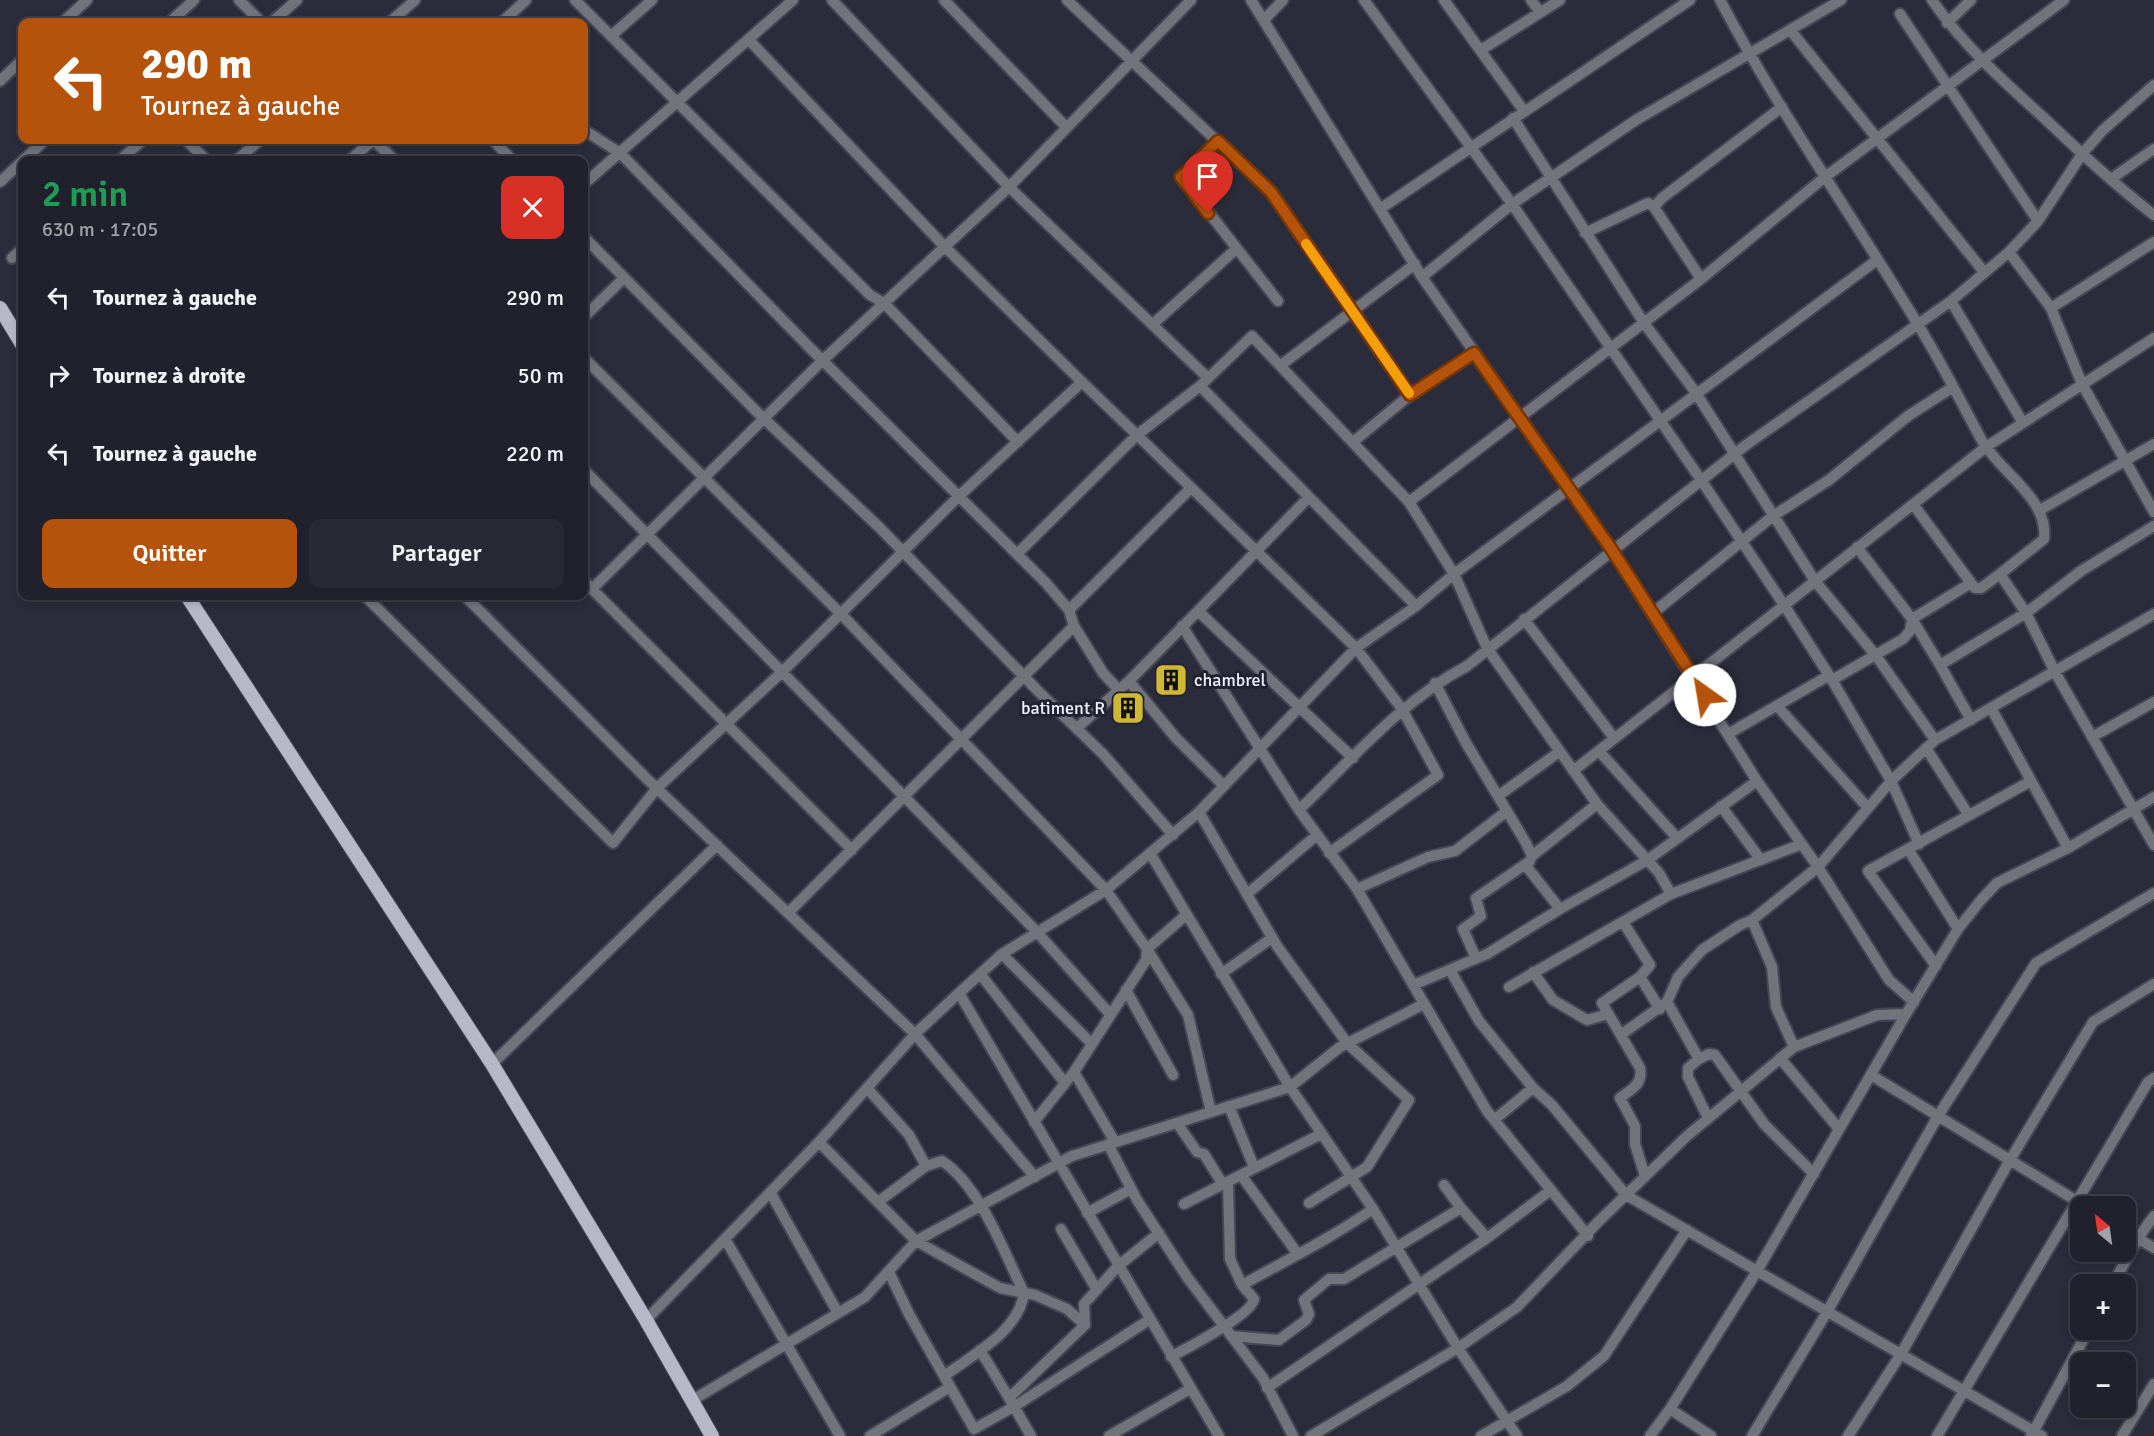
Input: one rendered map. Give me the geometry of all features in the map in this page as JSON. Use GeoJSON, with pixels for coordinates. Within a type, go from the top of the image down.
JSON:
{"type":"FeatureCollection","features":[{"type":"Feature","properties":{"kind":"main road"},"geometry":{"type":"LineString","coordinates":[[0,308],[18,337]]}},
{"type":"Feature","properties":{"kind":"main road"},"geometry":{"type":"LineString","coordinates":[[190,600],[492,1064],[646,1320],[712,1436]]}},
{"type":"Feature","properties":{"kind":"street"},"geometry":{"type":"LineString","coordinates":[[67,18],[87,0]]}},
{"type":"Feature","properties":{"kind":"street"},"geometry":{"type":"LineString","coordinates":[[174,18],[194,0]]}},
{"type":"Feature","properties":{"kind":"street"},"geometry":{"type":"LineString","coordinates":[[238,0],[257,18]]}},
{"type":"Feature","properties":{"kind":"street"},"geometry":{"type":"LineString","coordinates":[[277,18],[297,0]]}},
{"type":"Feature","properties":{"kind":"street"},"geometry":{"type":"LineString","coordinates":[[395,18],[415,0]]}},
{"type":"Feature","properties":{"kind":"street"},"geometry":{"type":"LineString","coordinates":[[506,18],[526,0]]}},
{"type":"Feature","properties":{"kind":"street"},"geometry":{"type":"LineString","coordinates":[[575,0],[870,295],[884,303],[1017,442]]}},
{"type":"Feature","properties":{"kind":"street"},"geometry":{"type":"LineString","coordinates":[[610,36],[652,0]]}},
{"type":"Feature","properties":{"kind":"street"},"geometry":{"type":"LineString","coordinates":[[588,181],[794,0]]}},
{"type":"Feature","properties":{"kind":"street"},"geometry":{"type":"LineString","coordinates":[[832,0],[1009,187],[1152,324],[1309,497],[1416,606]]}},
{"type":"Feature","properties":{"kind":"street"},"geometry":{"type":"LineString","coordinates":[[944,0],[1066,127]]}},
{"type":"Feature","properties":{"kind":"street"},"geometry":{"type":"LineString","coordinates":[[852,850],[588,585],[648,535],[824,360],[1009,187],[1191,0]]}},
{"type":"Feature","properties":{"kind":"street"},"geometry":{"type":"LineString","coordinates":[[1251,0],[1422,277],[1612,550],[1694,676],[1757,781],[1818,867],[1889,980],[1914,1002]]}},
{"type":"Feature","properties":{"kind":"street"},"geometry":{"type":"LineString","coordinates":[[1265,20],[1283,0]]}},
{"type":"Feature","properties":{"kind":"street"},"geometry":{"type":"LineString","coordinates":[[1364,0],[1512,204],[1784,605],[1891,781],[1919,844]]}},
{"type":"Feature","properties":{"kind":"street"},"geometry":{"type":"LineString","coordinates":[[1444,0],[1524,111]]}},
{"type":"Feature","properties":{"kind":"street"},"geometry":{"type":"LineString","coordinates":[[1531,0],[1540,12]]}},
{"type":"Feature","properties":{"kind":"street"},"geometry":{"type":"LineString","coordinates":[[1480,50],[1560,0]]}},
{"type":"Feature","properties":{"kind":"street"},"geometry":{"type":"LineString","coordinates":[[1380,209],[1690,0]]}},
{"type":"Feature","properties":{"kind":"street"},"geometry":{"type":"LineString","coordinates":[[1720,0],[1749,55],[1918,324],[1986,447],[2040,510],[2045,526],[2044,539],[1981,588],[1975,588],[1913,504]]}},
{"type":"Feature","properties":{"kind":"street"},"geometry":{"type":"LineString","coordinates":[[1932,0],[1947,23],[1981,60],[2082,154],[2154,215]]}},
{"type":"Feature","properties":{"kind":"street"},"geometry":{"type":"LineString","coordinates":[[1947,23],[1971,0]]}},
{"type":"Feature","properties":{"kind":"street"},"geometry":{"type":"LineString","coordinates":[[1410,502],[1701,279],[1825,177],[2064,0]]}},
{"type":"Feature","properties":{"kind":"street"},"geometry":{"type":"LineString","coordinates":[[1071,1],[1271,192],[1410,395]]}},
{"type":"Feature","properties":{"kind":"street"},"geometry":{"type":"LineString","coordinates":[[1422,277],[1512,204],[1636,120],[1718,70],[1791,31],[1834,2]]}},
{"type":"Feature","properties":{"kind":"street"},"geometry":{"type":"LineString","coordinates":[[1900,14],[2038,221]]}},
{"type":"Feature","properties":{"kind":"street"},"geometry":{"type":"LineString","coordinates":[[1791,31],[1984,272]]}},
{"type":"Feature","properties":{"kind":"street"},"geometry":{"type":"LineString","coordinates":[[749,40],[945,247],[1255,553],[1356,648],[1402,709],[1438,775],[1329,853]]}},
{"type":"Feature","properties":{"kind":"street"},"geometry":{"type":"LineString","coordinates":[[0,81],[18,64]]}},
{"type":"Feature","properties":{"kind":"street"},"geometry":{"type":"LineString","coordinates":[[1299,810],[1402,709],[1435,683],[1467,666],[1486,648],[1735,453],[1951,301],[2009,252],[2038,221],[2082,154],[2154,85]]}},
{"type":"Feature","properties":{"kind":"street"},"geometry":{"type":"LineString","coordinates":[[1654,207],[1662,198],[1782,107]]}},
{"type":"Feature","properties":{"kind":"street"},"geometry":{"type":"LineString","coordinates":[[1513,118],[1644,323],[1696,393],[1815,581],[1877,657],[1935,740]]}},
{"type":"Feature","properties":{"kind":"street"},"geometry":{"type":"LineString","coordinates":[[588,133],[620,153],[1017,554],[1069,610],[1074,626],[1103,673],[1118,690]]}},
{"type":"Feature","properties":{"kind":"street"},"geometry":{"type":"LineString","coordinates":[[1218,141],[1181,177],[1278,301]]}},
{"type":"Feature","properties":{"kind":"street"},"geometry":{"type":"LineString","coordinates":[[28,156],[41,144]]}},
{"type":"Feature","properties":{"kind":"street"},"geometry":{"type":"LineString","coordinates":[[125,156],[138,144]]}},
{"type":"Feature","properties":{"kind":"street"},"geometry":{"type":"LineString","coordinates":[[190,144],[202,156]]}},
{"type":"Feature","properties":{"kind":"street"},"geometry":{"type":"LineString","coordinates":[[242,156],[255,144]]}},
{"type":"Feature","properties":{"kind":"street"},"geometry":{"type":"LineString","coordinates":[[355,156],[369,144]]}},
{"type":"Feature","properties":{"kind":"street"},"geometry":{"type":"LineString","coordinates":[[378,144],[390,156]]}},
{"type":"Feature","properties":{"kind":"street"},"geometry":{"type":"LineString","coordinates":[[497,144],[508,156]]}},
{"type":"Feature","properties":{"kind":"street"},"geometry":{"type":"LineString","coordinates":[[2111,179],[2154,149]]}},
{"type":"Feature","properties":{"kind":"street"},"geometry":{"type":"LineString","coordinates":[[0,182],[18,165]]}},
{"type":"Feature","properties":{"kind":"street"},"geometry":{"type":"LineString","coordinates":[[1586,233],[1648,203],[1654,207],[1701,279]]}},
{"type":"Feature","properties":{"kind":"street"},"geometry":{"type":"LineString","coordinates":[[588,241],[765,420],[903,551],[1024,677],[1077,728],[1173,834]]}},
{"type":"Feature","properties":{"kind":"street"},"geometry":{"type":"LineString","coordinates":[[2050,308],[2154,242]]}},
{"type":"Feature","properties":{"kind":"street"},"geometry":{"type":"LineString","coordinates":[[1152,324],[1236,250]]}},
{"type":"Feature","properties":{"kind":"street"},"geometry":{"type":"LineString","coordinates":[[2009,252],[2050,308],[2082,384],[2154,512]]}},
{"type":"Feature","properties":{"kind":"street"},"geometry":{"type":"LineString","coordinates":[[12,258],[18,253]]}},
{"type":"Feature","properties":{"kind":"street"},"geometry":{"type":"LineString","coordinates":[[646,1320],[819,1142],[915,1034],[1002,954],[1106,890],[1199,812],[1259,746],[1356,648],[1416,606],[1454,574],[1568,488],[1877,260]]}},
{"type":"Feature","properties":{"kind":"street"},"geometry":{"type":"LineString","coordinates":[[1281,365],[1415,264]]}},
{"type":"Feature","properties":{"kind":"street"},"geometry":{"type":"LineString","coordinates":[[588,313],[624,278]]}},
{"type":"Feature","properties":{"kind":"street"},"geometry":{"type":"LineString","coordinates":[[1951,301],[2023,423]]}},
{"type":"Feature","properties":{"kind":"street"},"geometry":{"type":"LineString","coordinates":[[1017,554],[1137,435],[1204,382],[1252,336],[1410,502],[1454,574],[1486,648],[1597,804],[1659,873],[1671,894]]}},
{"type":"Feature","properties":{"kind":"street"},"geometry":{"type":"LineString","coordinates":[[1573,771],[1986,447],[2154,338]]}},
{"type":"Feature","properties":{"kind":"street"},"geometry":{"type":"LineString","coordinates":[[1353,442],[1410,395],[1474,353]]}},
{"type":"Feature","properties":{"kind":"street"},"geometry":{"type":"LineString","coordinates":[[588,362],[840,613],[1106,890],[1147,949],[1188,1015],[1211,1112]]}},
{"type":"Feature","properties":{"kind":"street"},"geometry":{"type":"LineString","coordinates":[[369,600],[613,843],[657,788],[782,672],[959,496],[1082,382]]}},
{"type":"Feature","properties":{"kind":"street"},"geometry":{"type":"LineString","coordinates":[[1653,614],[1773,516],[1829,480],[1908,416],[1953,387]]}},
{"type":"Feature","properties":{"kind":"street"},"geometry":{"type":"LineString","coordinates":[[2040,510],[2154,444]]}},
{"type":"Feature","properties":{"kind":"street"},"geometry":{"type":"LineString","coordinates":[[588,474],[1036,931],[1109,1013]]}},
{"type":"Feature","properties":{"kind":"street"},"geometry":{"type":"LineString","coordinates":[[1069,610],[1191,488]]}},
{"type":"Feature","properties":{"kind":"street"},"geometry":{"type":"LineString","coordinates":[[1077,728],[1129,681],[1309,497]]}},
{"type":"Feature","properties":{"kind":"street"},"geometry":{"type":"LineString","coordinates":[[1940,665],[2026,612],[2081,571],[2154,526]]}},
{"type":"Feature","properties":{"kind":"street"},"geometry":{"type":"LineString","coordinates":[[1857,548],[1912,619],[1971,720]]}},
{"type":"Feature","properties":{"kind":"street"},"geometry":{"type":"LineString","coordinates":[[2000,574],[2026,612],[2055,672],[2154,845]]}},
{"type":"Feature","properties":{"kind":"street"},"geometry":{"type":"LineString","coordinates":[[1728,734],[1830,678],[1877,657],[1903,639],[1910,631],[1912,619],[1971,583]]}},
{"type":"Feature","properties":{"kind":"street"},"geometry":{"type":"LineString","coordinates":[[469,600],[657,788],[915,1034],[1035,1177]]}},
{"type":"Feature","properties":{"kind":"street"},"geometry":{"type":"LineString","coordinates":[[1198,611],[1353,758]]}},
{"type":"Feature","properties":{"kind":"street"},"geometry":{"type":"LineString","coordinates":[[1622,1034],[1663,1006],[1678,977],[1702,950],[1752,920],[1818,867],[1891,781],[1935,740],[2154,614]]}},
{"type":"Feature","properties":{"kind":"street"},"geometry":{"type":"LineString","coordinates":[[1524,619],[1614,738]]}},
{"type":"Feature","properties":{"kind":"street"},"geometry":{"type":"LineString","coordinates":[[789,912],[1074,626]]}},
{"type":"Feature","properties":{"kind":"street"},"geometry":{"type":"LineString","coordinates":[[1182,626],[1299,810],[1357,889],[1494,1120],[1588,1236]]}},
{"type":"Feature","properties":{"kind":"street"},"geometry":{"type":"LineString","coordinates":[[1129,681],[1175,737],[1223,785]]}},
{"type":"Feature","properties":{"kind":"street"},"geometry":{"type":"LineString","coordinates":[[1435,683],[1466,743],[1507,811],[1529,859],[1527,867],[1560,909]]}},
{"type":"Feature","properties":{"kind":"street"},"geometry":{"type":"LineString","coordinates":[[2092,737],[2154,702]]}},
{"type":"Feature","properties":{"kind":"street"},"geometry":{"type":"LineString","coordinates":[[1778,707],[1868,808]]}},
{"type":"Feature","properties":{"kind":"street"},"geometry":{"type":"LineString","coordinates":[[1991,708],[2068,848]]}},
{"type":"Feature","properties":{"kind":"street"},"geometry":{"type":"LineString","coordinates":[[1926,748],[1968,814]]}},
{"type":"Feature","properties":{"kind":"street"},"geometry":{"type":"LineString","coordinates":[[1599,751],[1677,838]]}},
{"type":"Feature","properties":{"kind":"street"},"geometry":{"type":"LineString","coordinates":[[1498,796],[1559,752]]}},
{"type":"Feature","properties":{"kind":"street"},"geometry":{"type":"LineString","coordinates":[[1413,985],[1476,958],[1646,861],[1757,781]]}},
{"type":"Feature","properties":{"kind":"street"},"geometry":{"type":"LineString","coordinates":[[1936,966],[1868,871],[2031,781]]}},
{"type":"Feature","properties":{"kind":"street"},"geometry":{"type":"LineString","coordinates":[[1650,1436],[1670,1410],[1757,1271],[1958,929],[1997,883],[2068,848],[2154,797]]}},
{"type":"Feature","properties":{"kind":"street"},"geometry":{"type":"LineString","coordinates":[[1476,958],[1463,929],[1481,916],[1476,898],[1597,804]]}},
{"type":"Feature","properties":{"kind":"street"},"geometry":{"type":"LineString","coordinates":[[1721,807],[1761,860]]}},
{"type":"Feature","properties":{"kind":"street"},"geometry":{"type":"LineString","coordinates":[[1357,889],[1428,857],[1455,851],[1507,811]]}},
{"type":"Feature","properties":{"kind":"street"},"geometry":{"type":"LineString","coordinates":[[1199,812],[1272,938],[1347,1043],[1409,1100],[1367,1167],[1309,1203]]}},
{"type":"Feature","properties":{"kind":"street"},"geometry":{"type":"LineString","coordinates":[[1247,894],[1317,835]]}},
{"type":"Feature","properties":{"kind":"street"},"geometry":{"type":"LineString","coordinates":[[1509,987],[1671,894],[1802,844]]}},
{"type":"Feature","properties":{"kind":"street"},"geometry":{"type":"LineString","coordinates":[[492,1064],[717,845]]}},
{"type":"Feature","properties":{"kind":"street"},"geometry":{"type":"LineString","coordinates":[[1908,849],[1958,929]]}},
{"type":"Feature","properties":{"kind":"street"},"geometry":{"type":"LineString","coordinates":[[1150,853],[1290,1088],[1373,1209],[1458,1348],[1517,1436]]}},
{"type":"Feature","properties":{"kind":"street"},"geometry":{"type":"LineString","coordinates":[[1752,1436],[1827,1312],[1938,1116],[2036,963],[2154,893]]}},
{"type":"Feature","properties":{"kind":"street"},"geometry":{"type":"LineString","coordinates":[[1034,1122],[1074,1072],[1109,1013],[1146,960],[1147,949],[1186,915]]}},
{"type":"Feature","properties":{"kind":"street"},"geometry":{"type":"LineString","coordinates":[[1752,920],[1772,967],[1776,1006],[1794,1047]]}},
{"type":"Feature","properties":{"kind":"street"},"geometry":{"type":"LineString","coordinates":[[1623,922],[1650,965],[1640,977],[1602,1003],[1622,1034],[1641,1076],[1638,1084],[1620,1098],[1635,1126],[1635,1144],[1645,1176]]}},
{"type":"Feature","properties":{"kind":"street"},"geometry":{"type":"LineString","coordinates":[[1221,974],[1272,938]]}},
{"type":"Feature","properties":{"kind":"street"},"geometry":{"type":"LineString","coordinates":[[1002,954],[1091,1043]]}},
{"type":"Feature","properties":{"kind":"street"},"geometry":{"type":"LineString","coordinates":[[1450,970],[1479,1021],[1533,1088],[1552,1105],[1626,1195],[2036,1434],[2083,1340]]}},
{"type":"Feature","properties":{"kind":"street"},"geometry":{"type":"LineString","coordinates":[[1533,972],[1553,1000],[1587,1020],[1608,1014]]}},
{"type":"Feature","properties":{"kind":"street"},"geometry":{"type":"LineString","coordinates":[[981,975],[1065,1083]]}},
{"type":"Feature","properties":{"kind":"street"},"geometry":{"type":"LineString","coordinates":[[1640,977],[1699,1059]]}},
{"type":"Feature","properties":{"kind":"street"},"geometry":{"type":"LineString","coordinates":[[1848,1436],[1901,1354],[2010,1160],[2093,1022],[2154,984]]}},
{"type":"Feature","properties":{"kind":"street"},"geometry":{"type":"LineString","coordinates":[[1125,990],[1173,1075]]}},
{"type":"Feature","properties":{"kind":"street"},"geometry":{"type":"LineString","coordinates":[[959,993],[1171,1358],[1219,1436]]}},
{"type":"Feature","properties":{"kind":"street"},"geometry":{"type":"LineString","coordinates":[[692,1401],[865,1297],[916,1241],[1072,1156],[1290,1088],[1347,1043],[1424,1004]]}},
{"type":"Feature","properties":{"kind":"street"},"geometry":{"type":"LineString","coordinates":[[1311,1436],[1458,1348],[1517,1307],[1645,1176],[1740,1090],[1794,1047],[1877,1015],[1906,1014]]}},
{"type":"Feature","properties":{"kind":"street"},"geometry":{"type":"LineString","coordinates":[[1708,1118],[1688,1077],[1688,1068],[1708,1054],[1715,1055],[1764,1124],[1814,1174]]}},
{"type":"Feature","properties":{"kind":"street"},"geometry":{"type":"LineString","coordinates":[[1780,1058],[1839,1129]]}},
{"type":"Feature","properties":{"kind":"street"},"geometry":{"type":"LineString","coordinates":[[1074,1072],[1112,1143],[1131,1189],[1222,1326],[1263,1378],[1293,1436]]}},
{"type":"Feature","properties":{"kind":"street"},"geometry":{"type":"LineString","coordinates":[[1871,1075],[2070,1197]]}},
{"type":"Feature","properties":{"kind":"street"},"geometry":{"type":"LineString","coordinates":[[2085,1196],[2148,1082],[2154,1078]]}},
{"type":"Feature","properties":{"kind":"street"},"geometry":{"type":"LineString","coordinates":[[867,1088],[909,1135],[927,1166]]}},
{"type":"Feature","properties":{"kind":"street"},"geometry":{"type":"LineString","coordinates":[[1494,1120],[1533,1088]]}},
{"type":"Feature","properties":{"kind":"street"},"geometry":{"type":"LineString","coordinates":[[1229,1107],[1254,1167]]}},
{"type":"Feature","properties":{"kind":"street"},"geometry":{"type":"LineString","coordinates":[[1171,1358],[1222,1326],[1235,1322],[1253,1304],[1254,1299],[1242,1285],[1230,1259],[1232,1237],[1225,1182],[1204,1154],[1197,1152],[1177,1123]]}},
{"type":"Feature","properties":{"kind":"street"},"geometry":{"type":"LineString","coordinates":[[1184,1204],[1321,1134]]}},
{"type":"Feature","properties":{"kind":"street"},"geometry":{"type":"LineString","coordinates":[[819,1142],[916,1241],[1000,1288],[1024,1293],[1067,1309],[1085,1325]]}},
{"type":"Feature","properties":{"kind":"street"},"geometry":{"type":"LineString","coordinates":[[878,1202],[927,1166],[942,1161],[957,1171],[980,1206],[1024,1293],[1022,1307],[1013,1322],[944,1376]]}},
{"type":"Feature","properties":{"kind":"street"},"geometry":{"type":"LineString","coordinates":[[1241,1176],[1297,1253]]}},
{"type":"Feature","properties":{"kind":"street"},"geometry":{"type":"LineString","coordinates":[[1444,1185],[1487,1238]]}},
{"type":"Feature","properties":{"kind":"street"},"geometry":{"type":"LineString","coordinates":[[1087,1213],[1131,1189]]}},
{"type":"Feature","properties":{"kind":"street"},"geometry":{"type":"LineString","coordinates":[[1267,1388],[1487,1238],[1551,1190]]}},
{"type":"Feature","properties":{"kind":"street"},"geometry":{"type":"LineString","coordinates":[[770,1192],[838,1313]]}},
{"type":"Feature","properties":{"kind":"street"},"geometry":{"type":"LineString","coordinates":[[1231,1336],[1279,1340],[1306,1320],[1309,1314],[1304,1300],[1329,1279],[1344,1279],[1461,1208]]}},
{"type":"Feature","properties":{"kind":"street"},"geometry":{"type":"LineString","coordinates":[[1242,1285],[1297,1253],[1325,1241],[1373,1209]]}},
{"type":"Feature","properties":{"kind":"street"},"geometry":{"type":"LineString","coordinates":[[2119,1274],[2138,1238],[2154,1216]]}},
{"type":"Feature","properties":{"kind":"street"},"geometry":{"type":"LineString","coordinates":[[1937,1436],[2070,1222]]}},
{"type":"Feature","properties":{"kind":"street"},"geometry":{"type":"LineString","coordinates":[[1061,1229],[1097,1290]]}},
{"type":"Feature","properties":{"kind":"street"},"geometry":{"type":"LineString","coordinates":[[1481,1436],[1567,1386],[1604,1356],[1620,1335],[1687,1230]]}},
{"type":"Feature","properties":{"kind":"street"},"geometry":{"type":"LineString","coordinates":[[1012,1402],[1085,1325],[1084,1304],[1118,1266],[1159,1233]]}},
{"type":"Feature","properties":{"kind":"street"},"geometry":{"type":"LineString","coordinates":[[2138,1238],[2154,1248]]}},
{"type":"Feature","properties":{"kind":"street"},"geometry":{"type":"LineString","coordinates":[[724,1239],[840,1436]]}},
{"type":"Feature","properties":{"kind":"street"},"geometry":{"type":"LineString","coordinates":[[889,1272],[909,1314],[974,1429],[1012,1402],[1149,1320]]}},
{"type":"Feature","properties":{"kind":"street"},"geometry":{"type":"LineString","coordinates":[[980,1350],[1031,1436]]}},
{"type":"Feature","properties":{"kind":"street"},"geometry":{"type":"LineString","coordinates":[[2122,1436],[2154,1384]]}},
{"type":"Feature","properties":{"kind":"street"},"geometry":{"type":"LineString","coordinates":[[874,1435],[950,1387]]}},
{"type":"Feature","properties":{"kind":"street"},"geometry":{"type":"LineString","coordinates":[[1108,1436],[1190,1389]]}},
{"type":"Feature","properties":{"kind":"street"},"geometry":{"type":"LineString","coordinates":[[1670,1410],[1711,1436]]}},
{"type":"Feature","properties":{"kind":"slow traffic"},"geometry":{"type":"LineString","coordinates":[[1306,244],[1409,393]]}},
{"type":"Feature","properties":{"kind":"place","name":"chambrel"},"geometry":{"type":"Point","coordinates":[1171,680]}},
{"type":"Feature","properties":{"kind":"place","name":"batiment R"},"geometry":{"type":"Point","coordinates":[1128,708]}},
{"type":"Feature","properties":{"kind":"route"},"geometry":{"type":"LineString","coordinates":[[1208,213],[1181,177],[1218,141],[1271,192],[1410,395],[1474,353],[1612,550],[1705,695]]}}]}
